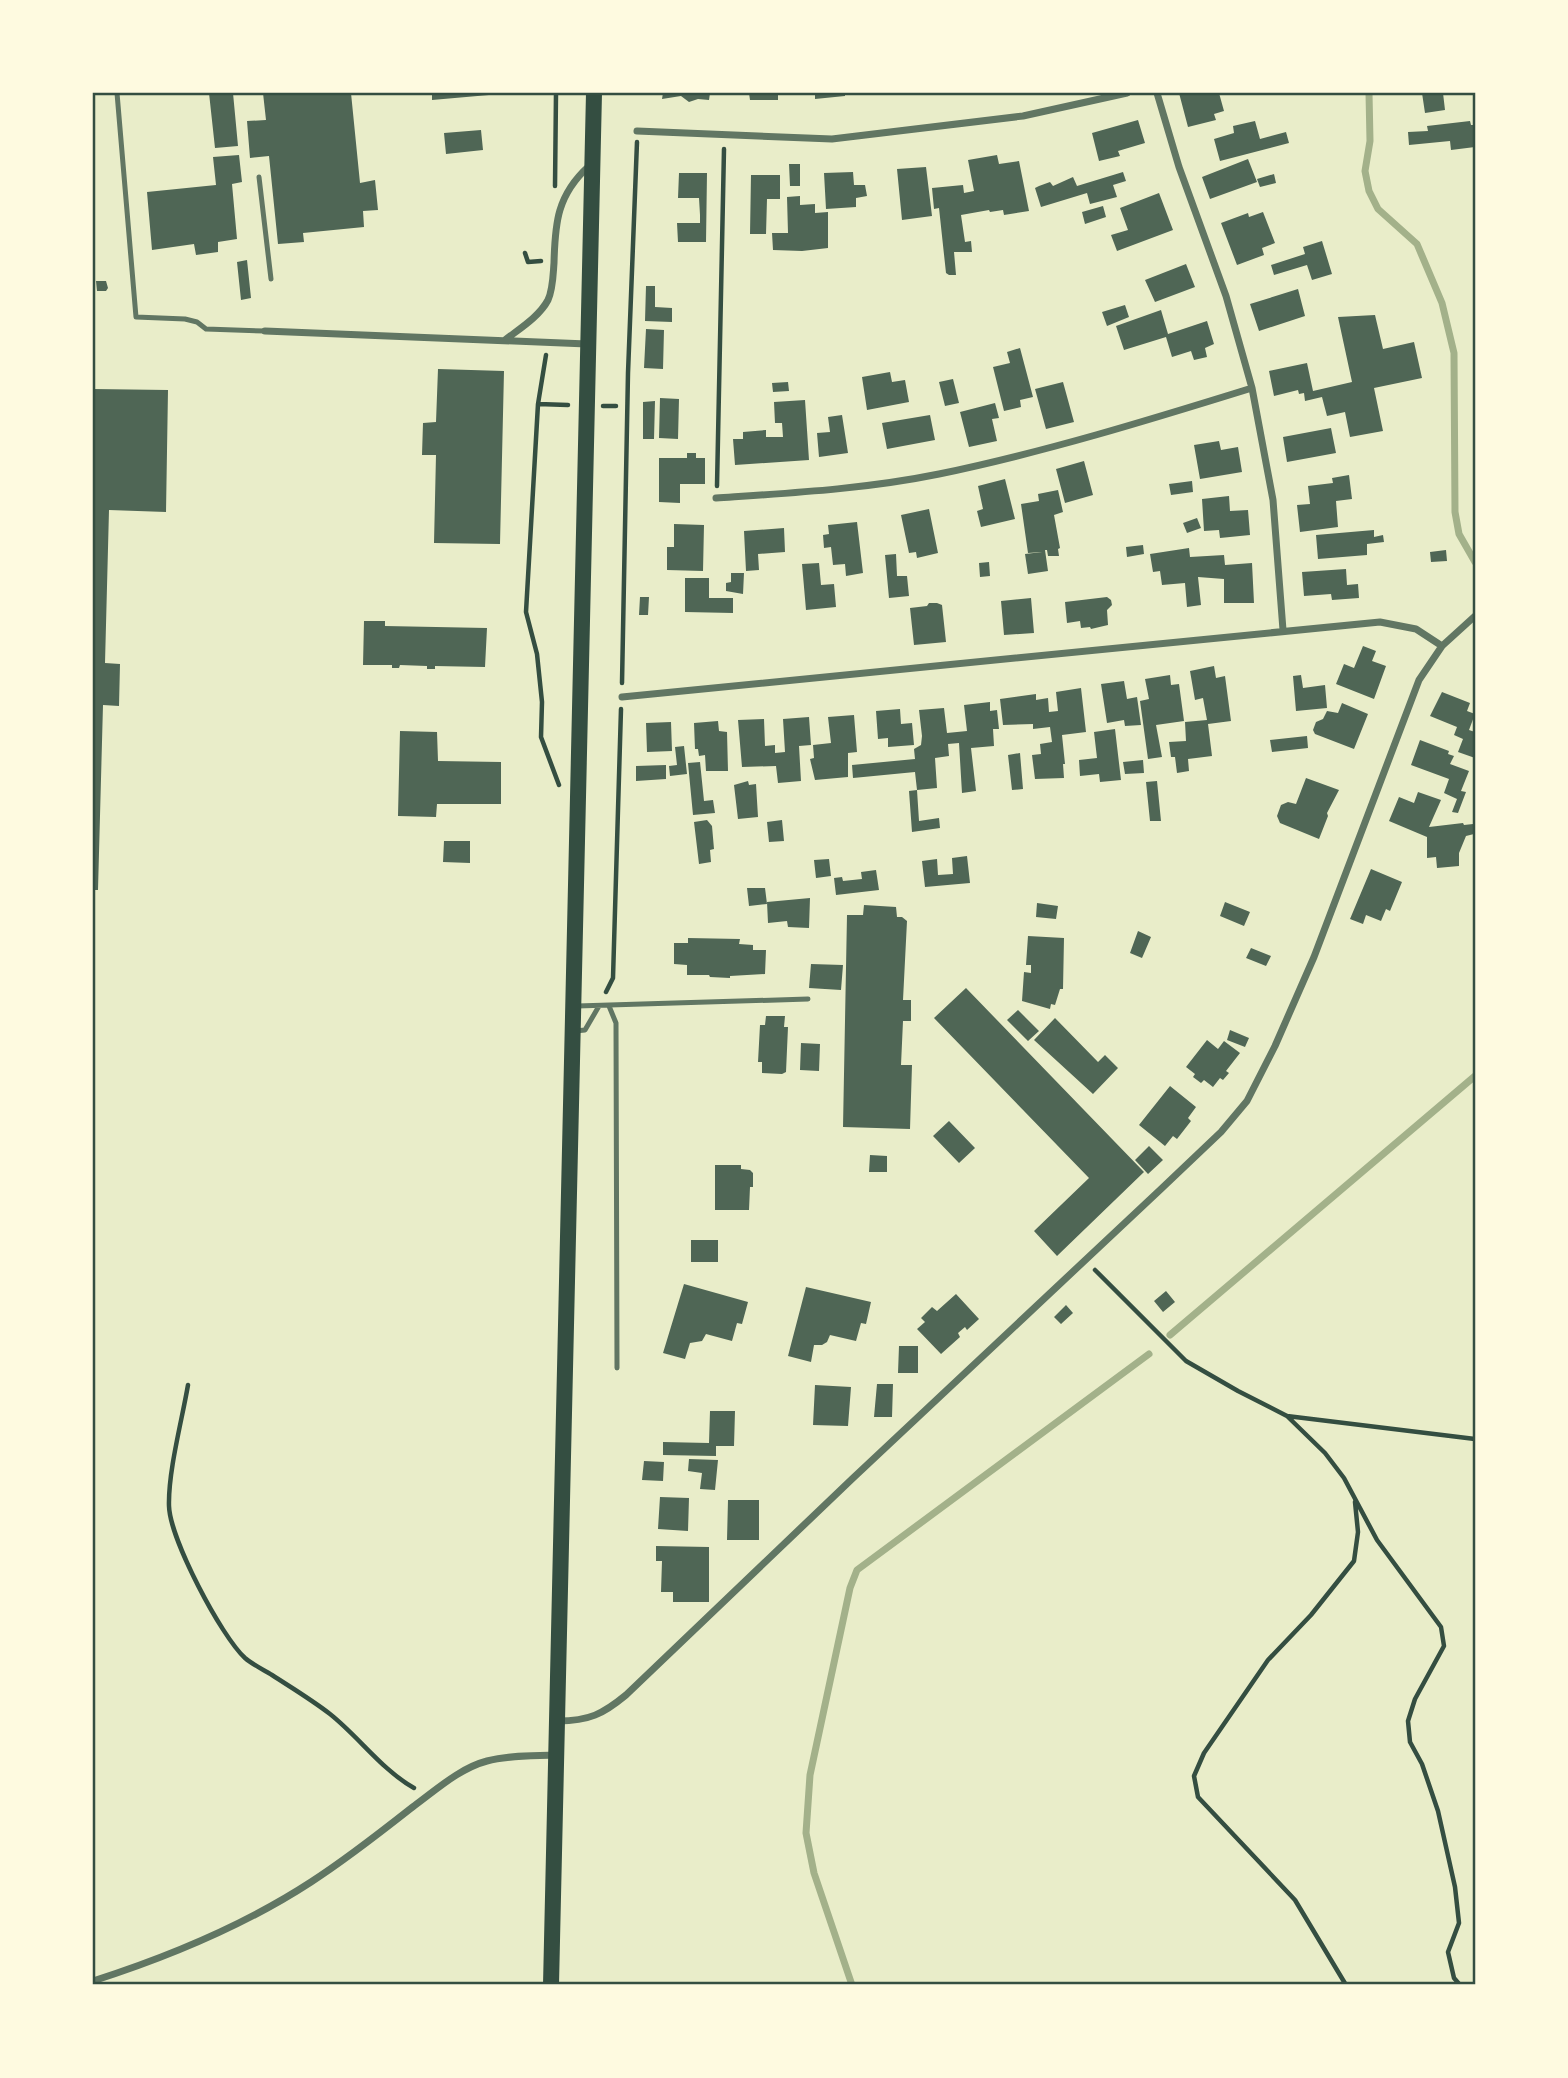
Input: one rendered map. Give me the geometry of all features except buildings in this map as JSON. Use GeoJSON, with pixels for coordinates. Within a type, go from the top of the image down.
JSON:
{"type":"FeatureCollection","features":[{"type":"Feature","properties":{"kind":"main road"},"geometry":{"type":"LineString","coordinates":[[551,1985],[594,93]]}},
{"type":"Feature","properties":{"kind":"street"},"geometry":{"type":"LineString","coordinates":[[637,131],[832,139],[1023,116],[1127,93]]}},
{"type":"Feature","properties":{"kind":"street"},"geometry":{"type":"LineString","coordinates":[[1157,93],[1178,167],[1226,296],[1252,388],[1273,500],[1283,630]]}},
{"type":"Feature","properties":{"kind":"street"},"geometry":{"type":"LineString","coordinates":[[504,341],[547,302],[553,281],[556,218],[568,191],[592,164]]}},
{"type":"Feature","properties":{"kind":"street"},"geometry":{"type":"LineString","coordinates":[[265,331],[587,344]]}},
{"type":"Feature","properties":{"kind":"street"},"geometry":{"type":"LineString","coordinates":[[716,499],[829,491],[936,475],[1083,440],[1252,388]]}},
{"type":"Feature","properties":{"kind":"street"},"geometry":{"type":"LineString","coordinates":[[557,1721],[591,1718],[626,1695],[1221,1132],[1247,1101],[1270,1058],[1314,957],[1408,705],[1424,671],[1442,646],[1475,616]]}},
{"type":"Feature","properties":{"kind":"street"},"geometry":{"type":"LineString","coordinates":[[622,697],[1380,622],[1416,629],[1442,646]]}},
{"type":"Feature","properties":{"kind":"street"},"geometry":{"type":"LineString","coordinates":[[93,1981],[172,1952],[279,1901],[339,1863],[468,1769],[502,1758],[556,1755]]}},
{"type":"Feature","properties":{"kind":"lane"},"geometry":{"type":"LineString","coordinates":[[117,93],[136,317],[185,319],[197,322],[206,329],[265,331]]}},
{"type":"Feature","properties":{"kind":"lane"},"geometry":{"type":"LineString","coordinates":[[259,177],[271,279]]}},
{"type":"Feature","properties":{"kind":"lane"},"geometry":{"type":"LineString","coordinates":[[573,1006],[808,999]]}},
{"type":"Feature","properties":{"kind":"lane"},"geometry":{"type":"LineString","coordinates":[[573,1031],[585,1030],[599,1006]]}},
{"type":"Feature","properties":{"kind":"lane"},"geometry":{"type":"LineString","coordinates":[[609,1006],[616,1023],[617,1368]]}},
{"type":"Feature","properties":{"kind":"path"},"geometry":{"type":"LineString","coordinates":[[628,373],[637,131]]}},
{"type":"Feature","properties":{"kind":"path"},"geometry":{"type":"LineString","coordinates":[[716,499],[724,134]]}},
{"type":"Feature","properties":{"kind":"path"},"geometry":{"type":"LineString","coordinates":[[525,253],[528,262],[542,261]]}},
{"type":"Feature","properties":{"kind":"path"},"geometry":{"type":"LineString","coordinates":[[542,719],[537,654],[526,612],[538,404],[569,405]]}},
{"type":"Feature","properties":{"kind":"path"},"geometry":{"type":"LineString","coordinates":[[602,406],[616,406]]}},
{"type":"Feature","properties":{"kind":"path"},"geometry":{"type":"LineString","coordinates":[[1085,1259],[1186,1361],[1287,1416],[1325,1453],[1344,1478],[1377,1540],[1441,1627],[1444,1646],[1415,1699],[1408,1721],[1410,1742],[1422,1764],[1438,1811],[1455,1887],[1459,1923],[1448,1952],[1454,1978],[1460,1985]]}},
{"type":"Feature","properties":{"kind":"path"},"geometry":{"type":"LineString","coordinates":[[188,1385],[169,1507],[174,1529],[188,1564],[233,1644],[246,1659],[350,1730],[396,1775],[414,1788],[440,1787]]}},
{"type":"Feature","properties":{"kind":"path"},"geometry":{"type":"LineString","coordinates":[[1287,1416],[1475,1438]]}},
{"type":"Feature","properties":{"kind":"path"},"geometry":{"type":"LineString","coordinates":[[1346,1985],[1295,1900],[1198,1797],[1194,1776],[1204,1753],[1268,1660],[1311,1615],[1354,1561],[1357,1532],[1355,1501]]}},
{"type":"Feature","properties":{"kind":"waterway"},"geometry":{"type":"LineString","coordinates":[[1369,93],[1370,141],[1365,171],[1369,191],[1378,209],[1417,244],[1442,303],[1454,353],[1455,512],[1459,534],[1475,562]]}},
{"type":"Feature","properties":{"kind":"waterway"},"geometry":{"type":"LineString","coordinates":[[1170,1335],[1475,1076]]}},
{"type":"Feature","properties":{"kind":"waterway"},"geometry":{"type":"LineString","coordinates":[[852,1985],[814,1873],[806,1833],[810,1775],[850,1588],[857,1570],[1149,1354]]}}]}
